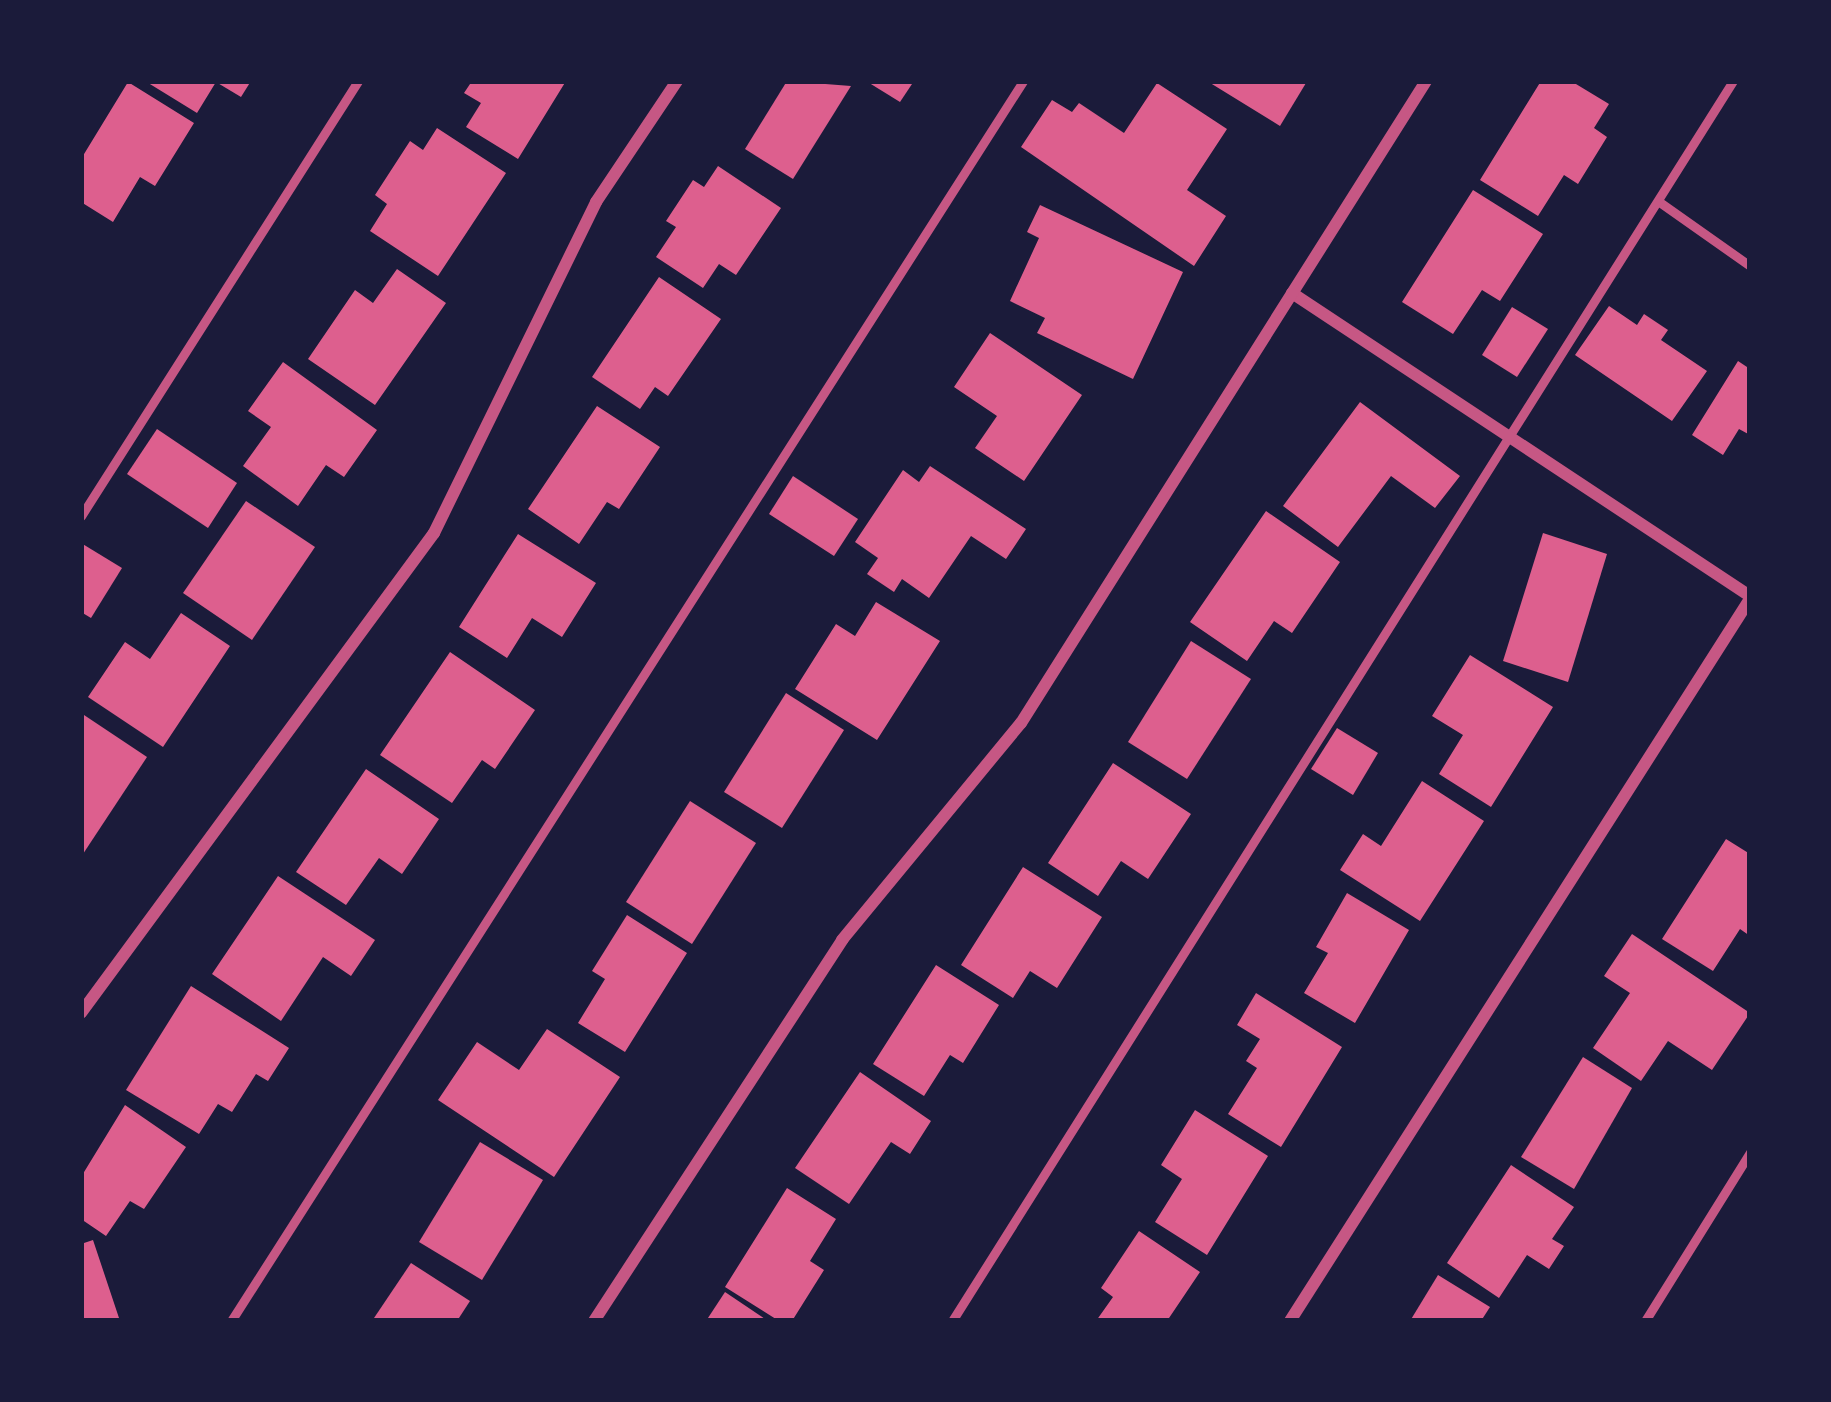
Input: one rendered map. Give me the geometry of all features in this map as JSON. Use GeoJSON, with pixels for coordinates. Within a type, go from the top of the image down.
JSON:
{"type":"FeatureCollection","features":[{"type":"Feature","properties":{"kind":"street"},"geometry":{"type":"LineString","coordinates":[[81,1013],[434,532],[596,202],[677,81]]}},
{"type":"Feature","properties":{"kind":"street"},"geometry":{"type":"LineString","coordinates":[[594,1321],[842,940],[1021,723],[1426,81]]}},
{"type":"Feature","properties":{"kind":"street"},"geometry":{"type":"LineString","coordinates":[[1290,1321],[1750,597],[1292,293]]}},
{"type":"Feature","properties":{"kind":"lane"},"geometry":{"type":"LineString","coordinates":[[81,516],[358,81]]}},
{"type":"Feature","properties":{"kind":"lane"},"geometry":{"type":"LineString","coordinates":[[231,1321],[1023,81]]}},
{"type":"Feature","properties":{"kind":"lane"},"geometry":{"type":"LineString","coordinates":[[952,1321],[1514,440],[1733,81]]}},
{"type":"Feature","properties":{"kind":"lane"},"geometry":{"type":"LineString","coordinates":[[1658,201],[1750,266]]}},
{"type":"Feature","properties":{"kind":"lane"},"geometry":{"type":"LineString","coordinates":[[1645,1321],[1750,1152]]}},
{"type":"Feature","properties":{"kind":"building"},"geometry":{"type":"Polygon","coordinates":[[[145,81],[251,81],[241,97],[216,82],[197,113],[145,81]]]}},
{"type":"Feature","properties":{"kind":"building"},"geometry":{"type":"Polygon","coordinates":[[[472,81],[566,81],[518,159],[466,127],[481,103],[464,93],[472,81]]]}},
{"type":"Feature","properties":{"kind":"building"},"geometry":{"type":"Polygon","coordinates":[[[787,81],[851,86],[793,179],[745,149],[787,81]]]}},
{"type":"Feature","properties":{"kind":"building"},"geometry":{"type":"Polygon","coordinates":[[[866,81],[914,81],[900,102],[866,81]]]}},
{"type":"Feature","properties":{"kind":"building"},"geometry":{"type":"Polygon","coordinates":[[[1207,81],[1302,81],[1306,83],[1280,126],[1207,81]]]}},
{"type":"Feature","properties":{"kind":"building"},"geometry":{"type":"Polygon","coordinates":[[[1541,81],[1571,81],[1609,104],[1594,128],[1607,137],[1578,184],[1564,175],[1538,216],[1480,180],[1541,81]]]}},
{"type":"Feature","properties":{"kind":"building"},"geometry":{"type":"Polygon","coordinates":[[[128,82],[194,123],[155,186],[140,177],[113,222],[81,202],[81,159],[128,82]]]}},
{"type":"Feature","properties":{"kind":"building"},"geometry":{"type":"Polygon","coordinates":[[[1157,83],[1227,129],[1187,190],[1226,216],[1194,266],[1021,147],[1052,100],[1072,112],[1079,103],[1124,133],[1157,83]]]}},
{"type":"Feature","properties":{"kind":"building"},"geometry":{"type":"Polygon","coordinates":[[[437,128],[506,173],[438,276],[370,231],[387,204],[375,195],[410,141],[423,150],[437,128]]]}},
{"type":"Feature","properties":{"kind":"building"},"geometry":{"type":"Polygon","coordinates":[[[718,166],[781,208],[736,275],[719,264],[703,288],[656,257],[676,227],[666,221],[693,180],[704,187],[718,166]]]}},
{"type":"Feature","properties":{"kind":"building"},"geometry":{"type":"Polygon","coordinates":[[[1473,190],[1543,234],[1500,301],[1482,290],[1453,334],[1402,302],[1473,190]]]}},
{"type":"Feature","properties":{"kind":"building"},"geometry":{"type":"Polygon","coordinates":[[[1040,205],[1183,272],[1133,379],[1037,333],[1045,318],[1010,301],[1039,238],[1027,232],[1040,205]]]}},
{"type":"Feature","properties":{"kind":"building"},"geometry":{"type":"Polygon","coordinates":[[[397,269],[446,303],[375,405],[308,359],[355,290],[373,303],[397,269]]]}},
{"type":"Feature","properties":{"kind":"building"},"geometry":{"type":"Polygon","coordinates":[[[659,277],[721,319],[668,396],[655,387],[640,409],[592,377],[659,277]]]}},
{"type":"Feature","properties":{"kind":"building"},"geometry":{"type":"Polygon","coordinates":[[[1609,306],[1637,325],[1644,314],[1668,330],[1661,340],[1707,371],[1672,421],[1575,355],[1609,306]]]}},
{"type":"Feature","properties":{"kind":"building"},"geometry":{"type":"Polygon","coordinates":[[[1512,307],[1548,329],[1517,377],[1482,355],[1512,307]]]}},
{"type":"Feature","properties":{"kind":"building"},"geometry":{"type":"Polygon","coordinates":[[[990,333],[1082,395],[1024,481],[975,448],[997,416],[954,387],[990,333]]]}},
{"type":"Feature","properties":{"kind":"building"},"geometry":{"type":"Polygon","coordinates":[[[1738,361],[1750,369],[1750,435],[1739,429],[1723,455],[1692,435],[1738,361]]]}},
{"type":"Feature","properties":{"kind":"building"},"geometry":{"type":"Polygon","coordinates":[[[283,362],[377,430],[344,477],[326,465],[298,506],[243,466],[271,427],[248,411],[283,362]]]}},
{"type":"Feature","properties":{"kind":"building"},"geometry":{"type":"Polygon","coordinates":[[[1360,402],[1460,476],[1435,508],[1391,476],[1338,547],[1283,506],[1360,402]]]}},
{"type":"Feature","properties":{"kind":"building"},"geometry":{"type":"Polygon","coordinates":[[[597,406],[660,447],[619,509],[607,502],[579,544],[528,509],[597,406]]]}},
{"type":"Feature","properties":{"kind":"building"},"geometry":{"type":"Polygon","coordinates":[[[157,429],[237,483],[208,528],[127,474],[157,429]]]}},
{"type":"Feature","properties":{"kind":"building"},"geometry":{"type":"Polygon","coordinates":[[[930,466],[1026,529],[1006,559],[971,536],[929,598],[902,579],[894,592],[867,574],[878,558],[855,542],[903,470],[919,482],[930,466]]]}},
{"type":"Feature","properties":{"kind":"building"},"geometry":{"type":"Polygon","coordinates":[[[793,476],[858,519],[834,556],[769,514],[793,476]]]}},
{"type":"Feature","properties":{"kind":"building"},"geometry":{"type":"Polygon","coordinates":[[[246,501],[315,547],[252,640],[183,593],[246,501]]]}},
{"type":"Feature","properties":{"kind":"building"},"geometry":{"type":"Polygon","coordinates":[[[1266,511],[1340,562],[1292,633],[1274,621],[1247,661],[1190,622],[1266,511]]]}},
{"type":"Feature","properties":{"kind":"building"},"geometry":{"type":"Polygon","coordinates":[[[1543,533],[1607,554],[1568,682],[1503,661],[1543,533]]]}},
{"type":"Feature","properties":{"kind":"building"},"geometry":{"type":"Polygon","coordinates":[[[518,534],[596,583],[562,637],[532,618],[507,658],[459,627],[518,534]]]}},
{"type":"Feature","properties":{"kind":"building"},"geometry":{"type":"Polygon","coordinates":[[[81,543],[122,568],[91,618],[81,612],[81,543]]]}},
{"type":"Feature","properties":{"kind":"building"},"geometry":{"type":"Polygon","coordinates":[[[876,602],[940,641],[877,740],[795,689],[836,624],[855,636],[876,602]]]}},
{"type":"Feature","properties":{"kind":"building"},"geometry":{"type":"Polygon","coordinates":[[[181,613],[230,646],[163,747],[88,697],[125,642],[150,659],[181,613]]]}},
{"type":"Feature","properties":{"kind":"building"},"geometry":{"type":"Polygon","coordinates":[[[1191,641],[1251,679],[1187,779],[1128,742],[1191,641]]]}},
{"type":"Feature","properties":{"kind":"building"},"geometry":{"type":"Polygon","coordinates":[[[450,652],[535,710],[495,769],[482,760],[452,803],[380,755],[450,652]]]}},
{"type":"Feature","properties":{"kind":"building"},"geometry":{"type":"Polygon","coordinates":[[[1470,655],[1553,707],[1491,807],[1439,774],[1463,735],[1432,716],[1470,655]]]}},
{"type":"Feature","properties":{"kind":"building"},"geometry":{"type":"Polygon","coordinates":[[[786,693],[844,730],[782,828],[724,792],[786,693]]]}},
{"type":"Feature","properties":{"kind":"building"},"geometry":{"type":"Polygon","coordinates":[[[81,713],[147,757],[81,857],[81,713]]]}},
{"type":"Feature","properties":{"kind":"building"},"geometry":{"type":"Polygon","coordinates":[[[1337,728],[1378,753],[1353,795],[1311,769],[1337,728]]]}},
{"type":"Feature","properties":{"kind":"building"},"geometry":{"type":"Polygon","coordinates":[[[1113,763],[1191,814],[1148,879],[1121,861],[1098,896],[1048,863],[1113,763]]]}},
{"type":"Feature","properties":{"kind":"building"},"geometry":{"type":"Polygon","coordinates":[[[366,769],[439,819],[402,874],[379,858],[346,905],[296,872],[366,769]]]}},
{"type":"Feature","properties":{"kind":"building"},"geometry":{"type":"Polygon","coordinates":[[[1422,781],[1484,821],[1420,921],[1340,870],[1363,834],[1381,846],[1422,781]]]}},
{"type":"Feature","properties":{"kind":"building"},"geometry":{"type":"Polygon","coordinates":[[[690,801],[756,843],[692,944],[626,902],[690,801]]]}},
{"type":"Feature","properties":{"kind":"building"},"geometry":{"type":"Polygon","coordinates":[[[1726,839],[1750,854],[1750,936],[1740,929],[1713,971],[1662,939],[1726,839]]]}},
{"type":"Feature","properties":{"kind":"building"},"geometry":{"type":"Polygon","coordinates":[[[1023,867],[1102,917],[1057,988],[1030,971],[1013,998],[961,965],[1023,867]]]}},
{"type":"Feature","properties":{"kind":"building"},"geometry":{"type":"Polygon","coordinates":[[[278,876],[375,940],[351,976],[323,957],[281,1021],[212,974],[278,876]]]}},
{"type":"Feature","properties":{"kind":"building"},"geometry":{"type":"Polygon","coordinates":[[[1347,893],[1409,930],[1355,1023],[1304,993],[1328,953],[1316,947],[1347,893]]]}},
{"type":"Feature","properties":{"kind":"building"},"geometry":{"type":"Polygon","coordinates":[[[627,915],[687,953],[625,1052],[578,1023],[605,979],[592,971],[627,915]]]}},
{"type":"Feature","properties":{"kind":"building"},"geometry":{"type":"Polygon","coordinates":[[[1632,934],[1750,1013],[1712,1070],[1668,1041],[1641,1081],[1593,1048],[1630,993],[1604,976],[1632,934]]]}},
{"type":"Feature","properties":{"kind":"building"},"geometry":{"type":"Polygon","coordinates":[[[936,965],[999,1005],[963,1063],[950,1055],[924,1096],[873,1064],[936,965]]]}},
{"type":"Feature","properties":{"kind":"building"},"geometry":{"type":"Polygon","coordinates":[[[191,986],[289,1048],[268,1081],[256,1074],[232,1112],[218,1104],[199,1134],[126,1090],[191,986]]]}},
{"type":"Feature","properties":{"kind":"building"},"geometry":{"type":"Polygon","coordinates":[[[1256,993],[1342,1047],[1281,1147],[1228,1114],[1257,1068],[1246,1061],[1260,1039],[1237,1025],[1256,993]]]}},
{"type":"Feature","properties":{"kind":"building"},"geometry":{"type":"Polygon","coordinates":[[[547,1029],[620,1077],[554,1177],[438,1100],[477,1042],[519,1070],[547,1029]]]}},
{"type":"Feature","properties":{"kind":"building"},"geometry":{"type":"Polygon","coordinates":[[[1583,1057],[1632,1088],[1574,1189],[1521,1157],[1583,1057]]]}},
{"type":"Feature","properties":{"kind":"building"},"geometry":{"type":"Polygon","coordinates":[[[860,1072],[931,1121],[910,1154],[891,1142],[849,1204],[795,1168],[860,1072]]]}},
{"type":"Feature","properties":{"kind":"building"},"geometry":{"type":"Polygon","coordinates":[[[125,1105],[186,1147],[144,1209],[130,1201],[106,1236],[81,1219],[81,1177],[125,1105]]]}},
{"type":"Feature","properties":{"kind":"building"},"geometry":{"type":"Polygon","coordinates":[[[1195,1110],[1268,1156],[1207,1255],[1155,1222],[1182,1179],[1161,1165],[1195,1110]]]}},
{"type":"Feature","properties":{"kind":"building"},"geometry":{"type":"Polygon","coordinates":[[[480,1142],[543,1180],[482,1280],[419,1242],[480,1142]]]}},
{"type":"Feature","properties":{"kind":"building"},"geometry":{"type":"Polygon","coordinates":[[[1511,1165],[1574,1207],[1552,1239],[1564,1246],[1549,1269],[1527,1255],[1499,1298],[1447,1263],[1511,1165]]]}},
{"type":"Feature","properties":{"kind":"building"},"geometry":{"type":"Polygon","coordinates":[[[787,1188],[836,1219],[810,1261],[824,1270],[792,1321],[779,1321],[725,1287],[787,1188]]]}},
{"type":"Feature","properties":{"kind":"building"},"geometry":{"type":"Polygon","coordinates":[[[1139,1231],[1200,1272],[1167,1321],[1096,1321],[1113,1297],[1101,1288],[1139,1231]]]}},
{"type":"Feature","properties":{"kind":"building"},"geometry":{"type":"Polygon","coordinates":[[[93,1240],[120,1321],[81,1321],[81,1244],[93,1240]]]}},
{"type":"Feature","properties":{"kind":"building"},"geometry":{"type":"Polygon","coordinates":[[[411,1263],[470,1301],[457,1321],[372,1321],[411,1263]]]}},
{"type":"Feature","properties":{"kind":"building"},"geometry":{"type":"Polygon","coordinates":[[[1438,1275],[1490,1307],[1481,1321],[1410,1321],[1438,1275]]]}},
{"type":"Feature","properties":{"kind":"building"},"geometry":{"type":"Polygon","coordinates":[[[725,1292],[768,1321],[706,1321],[725,1292]]]}}]}
